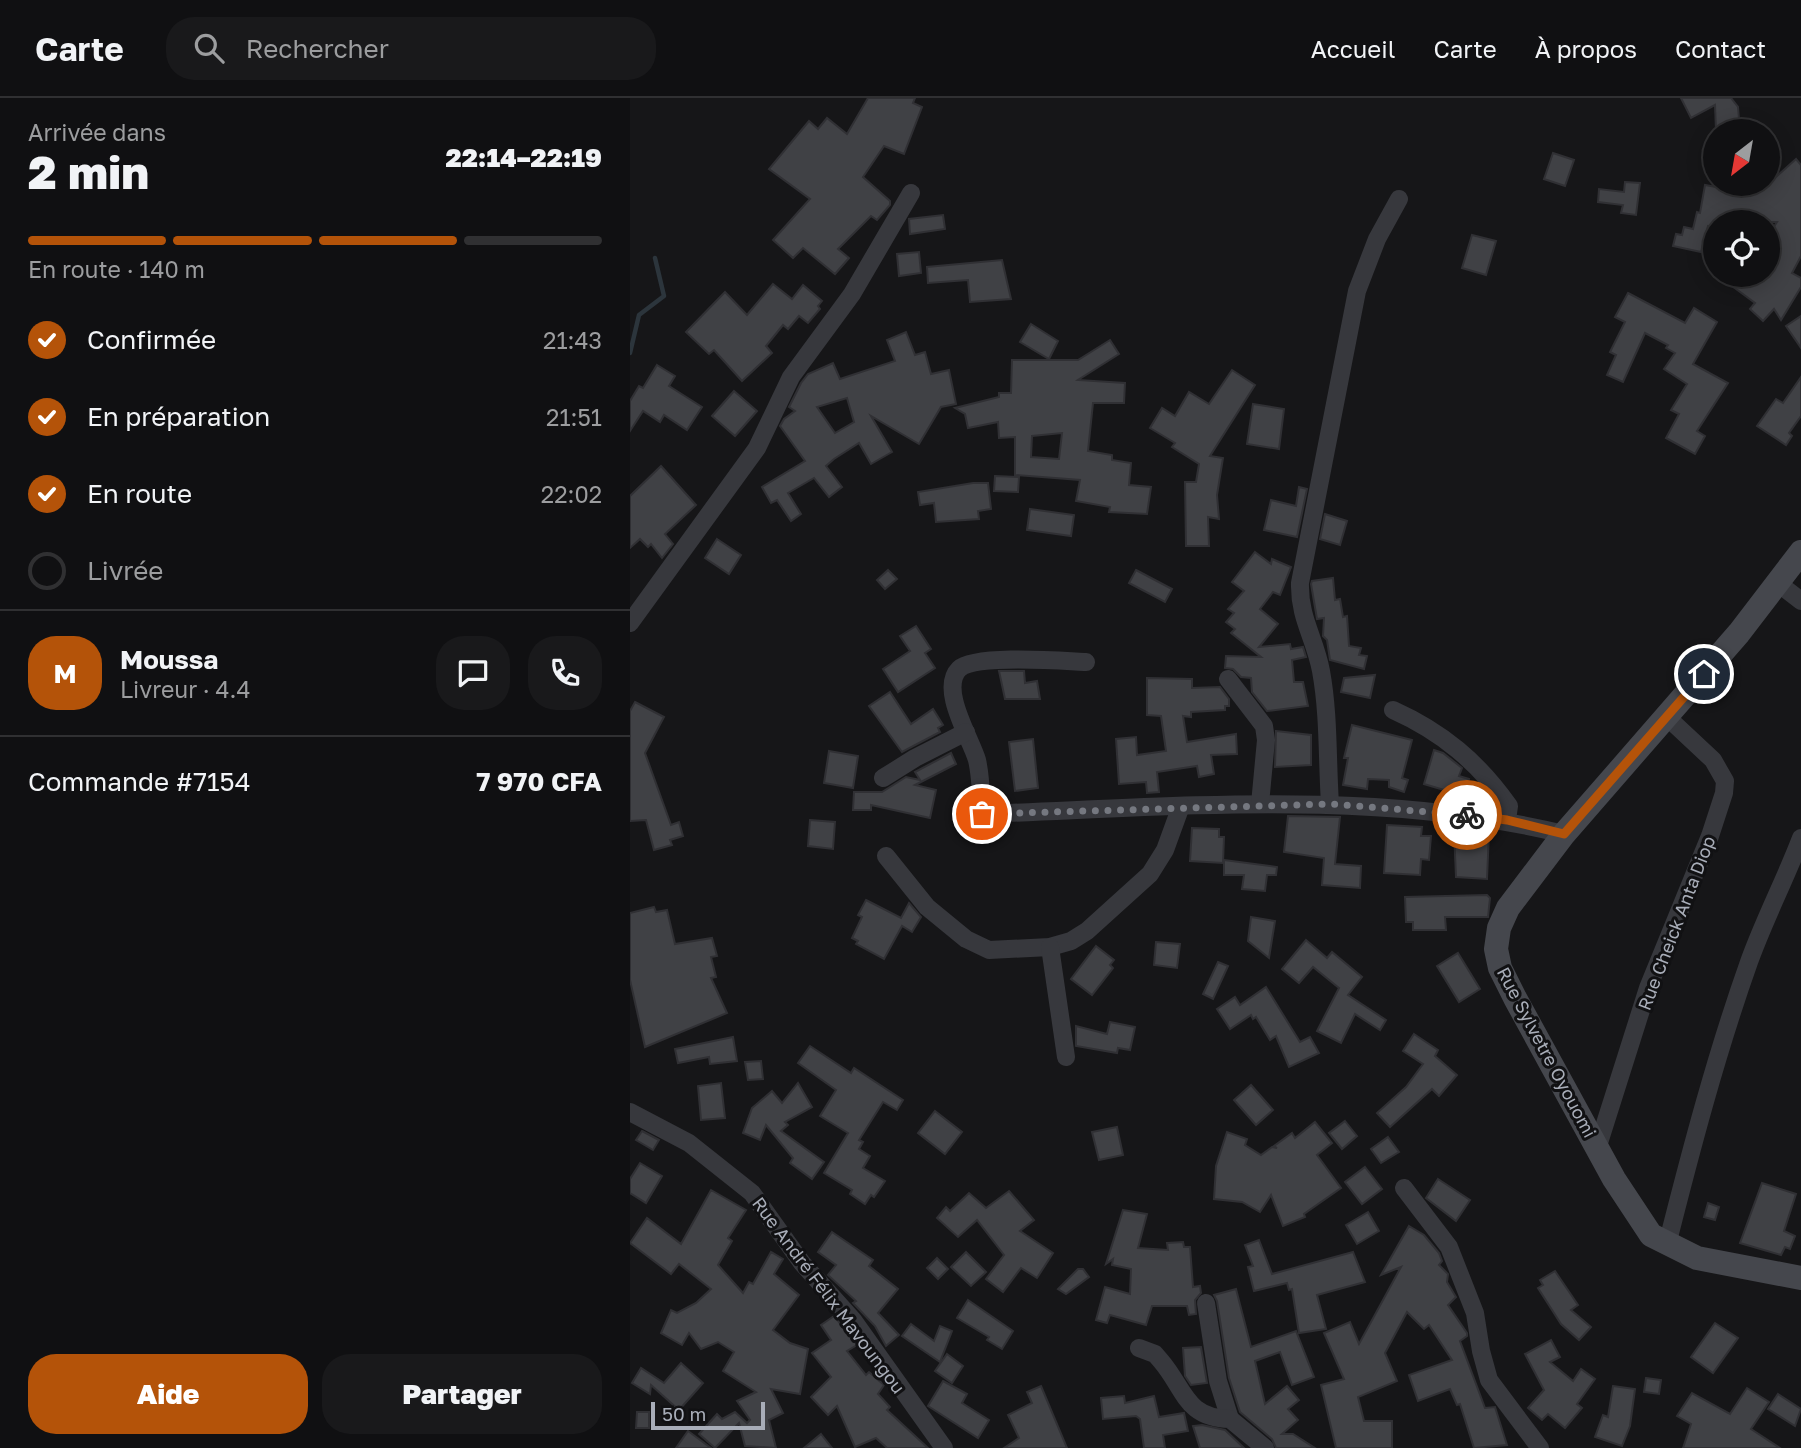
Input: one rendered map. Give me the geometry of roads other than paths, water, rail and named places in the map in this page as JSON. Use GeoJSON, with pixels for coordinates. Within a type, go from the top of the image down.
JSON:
{"type":"FeatureCollection","features":[{"type":"Feature","properties":{"kind":"street"},"geometry":{"type":"LineString","coordinates":[[630,623],[757,448],[791,377],[852,294],[911,193]]}},
{"type":"Feature","properties":{"kind":"street"},"geometry":{"type":"LineString","coordinates":[[1331,804],[1329,719],[1320,666],[1299,603],[1300,583],[1357,291],[1377,239],[1399,200]]}},
{"type":"Feature","properties":{"kind":"street","name":"Rue Sylvetre Oyouomi"},"geometry":{"type":"LineString","coordinates":[[1801,552],[1667,717],[1564,834],[1508,908],[1499,928],[1496,949],[1500,968],[1515,998],[1631,1210],[1651,1235],[1697,1258],[1801,1278]]}},
{"type":"Feature","properties":{"kind":"street"},"geometry":{"type":"LineString","coordinates":[[1778,583],[1801,601]]}},
{"type":"Feature","properties":{"kind":"street"},"geometry":{"type":"LineString","coordinates":[[1086,662],[1023,659],[962,667],[956,672],[954,695],[979,769],[982,814],[1181,806],[1331,804],[1507,820],[1564,834]]}},
{"type":"Feature","properties":{"kind":"street"},"geometry":{"type":"LineString","coordinates":[[1228,679],[1264,726],[1266,740],[1260,804]]}},
{"type":"Feature","properties":{"kind":"street"},"geometry":{"type":"LineString","coordinates":[[1393,710],[1422,723],[1478,765],[1509,806],[1507,820]]}},
{"type":"Feature","properties":{"kind":"street","name":"Rue Cheick Anta Diop"},"geometry":{"type":"LineString","coordinates":[[1597,1149],[1648,988],[1710,836],[1724,793],[1725,781],[1713,760],[1667,717]]}},
{"type":"Feature","properties":{"kind":"street"},"geometry":{"type":"LineString","coordinates":[[883,778],[915,758],[967,732]]}},
{"type":"Feature","properties":{"kind":"street"},"geometry":{"type":"LineString","coordinates":[[886,856],[927,907],[966,939],[989,950],[1050,947],[1071,941],[1087,930],[1150,874],[1166,850],[1181,806]]}},
{"type":"Feature","properties":{"kind":"street"},"geometry":{"type":"LineString","coordinates":[[1667,1245],[1693,1137],[1721,1046],[1751,958],[1801,838]]}},
{"type":"Feature","properties":{"kind":"street"},"geometry":{"type":"LineString","coordinates":[[1050,947],[1066,1057]]}},
{"type":"Feature","properties":{"kind":"street","name":"Rue André Félix Mavoungou"},"geometry":{"type":"LineString","coordinates":[[630,1112],[689,1143],[752,1193],[802,1263],[853,1320],[944,1448]]}},
{"type":"Feature","properties":{"kind":"street"},"geometry":{"type":"LineString","coordinates":[[1404,1188],[1450,1247],[1475,1313],[1480,1351],[1489,1380],[1540,1448]]}},
{"type":"Feature","properties":{"kind":"street"},"geometry":{"type":"LineString","coordinates":[[1206,1303],[1218,1381],[1230,1419],[1265,1448]]}},
{"type":"Feature","properties":{"kind":"street"},"geometry":{"type":"LineString","coordinates":[[1139,1348],[1155,1354],[1195,1410],[1216,1419],[1230,1419]]}},
{"type":"Feature","properties":{"kind":"waterway"},"geometry":{"type":"LineString","coordinates":[[630,353],[639,315],[664,296],[655,258]]}}]}
